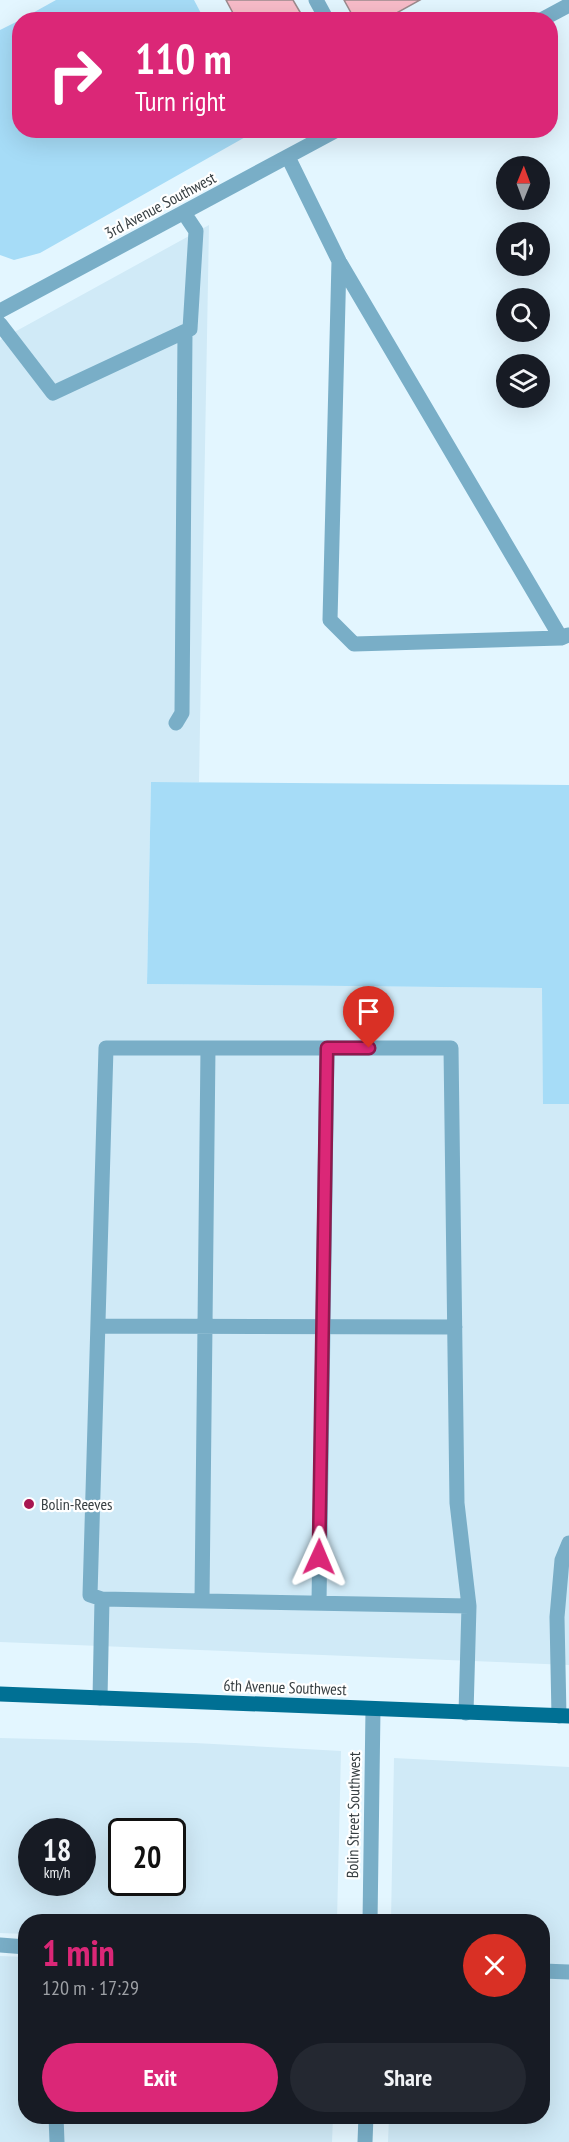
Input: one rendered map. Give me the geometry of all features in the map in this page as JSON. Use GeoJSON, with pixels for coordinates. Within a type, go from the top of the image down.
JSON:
{"type":"FeatureCollection","features":[{"type":"Feature","properties":{"kind":"main road","name":"6th Avenue Southwest"},"geometry":{"type":"LineString","coordinates":[[0,1694],[564,1716]]}},
{"type":"Feature","properties":{"kind":"street","name":"3rd Avenue Southwest"},"geometry":{"type":"LineString","coordinates":[[0,311],[322,138]]}},
{"type":"Feature","properties":{"kind":"street"},"geometry":{"type":"LineString","coordinates":[[288,157],[339,261],[565,636],[354,644],[330,620],[339,261]]}},
{"type":"Feature","properties":{"kind":"street"},"geometry":{"type":"LineString","coordinates":[[0,324],[53,393],[190,330],[196,231],[184,213]]}},
{"type":"Feature","properties":{"kind":"street"},"geometry":{"type":"LineString","coordinates":[[176,723],[182,713],[184,645],[185,332]]}},
{"type":"Feature","properties":{"kind":"street"},"geometry":{"type":"LineString","coordinates":[[466,1713],[469,1606],[458,1503],[451,1048],[106,1048],[90,1595],[102,1599],[469,1606]]}},
{"type":"Feature","properties":{"kind":"street"},"geometry":{"type":"LineString","coordinates":[[202,1601],[208,1048]]}},
{"type":"Feature","properties":{"kind":"street"},"geometry":{"type":"LineString","coordinates":[[319,1603],[327,1048]]}},
{"type":"Feature","properties":{"kind":"street"},"geometry":{"type":"LineString","coordinates":[[98,1326],[456,1327]]}},
{"type":"Feature","properties":{"kind":"street"},"geometry":{"type":"LineString","coordinates":[[564,1716],[557,1617],[562,1560],[569,1543]]}},
{"type":"Feature","properties":{"kind":"street"},"geometry":{"type":"LineString","coordinates":[[100,1698],[102,1599]]}},
{"type":"Feature","properties":{"kind":"street","name":"Bolin Street Southwest"},"geometry":{"type":"LineString","coordinates":[[370,1914],[373,1709]]}},
{"type":"Feature","properties":{"kind":"street"},"geometry":{"type":"LineString","coordinates":[[0,1945],[18,1946]]}},
{"type":"Feature","properties":{"kind":"street"},"geometry":{"type":"LineString","coordinates":[[550,1971],[569,1972]]}},
{"type":"Feature","properties":{"kind":"street"},"geometry":{"type":"LineString","coordinates":[[56,2124],[57,2142]]}},
{"type":"Feature","properties":{"kind":"street"},"geometry":{"type":"LineString","coordinates":[[366,2124],[366,2142]]}},
{"type":"Feature","properties":{"kind":"shaded area"},"geometry":{"type":"Polygon","coordinates":[[[56,0],[194,0],[200,12],[34,12],[56,0]]]}},
{"type":"Feature","properties":{"kind":"shaded area"},"geometry":{"type":"Polygon","coordinates":[[[12,24],[12,138],[244,138],[40,253],[14,260],[0,255],[0,30],[12,24]]]}},
{"type":"Feature","properties":{"kind":"shaded area"},"geometry":{"type":"Polygon","coordinates":[[[209,225],[199,782],[151,782],[147,984],[543,988],[543,1103],[569,1104],[569,1665],[0,1642],[0,340],[209,225]]]}},
{"type":"Feature","properties":{"kind":"shaded area"},"geometry":{"type":"Polygon","coordinates":[[[151,782],[569,785],[569,1104],[543,1104],[542,988],[147,984],[151,782]]]}},
{"type":"Feature","properties":{"kind":"shaded area"},"geometry":{"type":"Polygon","coordinates":[[[0,1738],[195,1743],[341,1751],[337,1914],[18,1914],[18,1934],[0,1933],[0,1738]]]}},
{"type":"Feature","properties":{"kind":"shaded area"},"geometry":{"type":"Polygon","coordinates":[[[394,1758],[569,1767],[569,2142],[388,2142],[389,2124],[550,2124],[550,1914],[391,1914],[394,1758]]]}},
{"type":"Feature","properties":{"kind":"shaded area"},"geometry":{"type":"Polygon","coordinates":[[[0,1956],[18,1957],[18,2124],[333,2124],[332,2142],[0,2142],[0,1956]]]}},
{"type":"Feature","properties":{"kind":"building"},"geometry":{"type":"Polygon","coordinates":[[[226,0],[293,0],[300,12],[232,12],[226,0]]]}},
{"type":"Feature","properties":{"kind":"building"},"geometry":{"type":"Polygon","coordinates":[[[344,0],[420,0],[398,12],[351,12],[344,0]]]}},
{"type":"Feature","properties":{"kind":"place","name":"Bolin-Reeves"},"geometry":{"type":"Point","coordinates":[29,1504]}},
{"type":"Feature","properties":{"kind":"route"},"geometry":{"type":"LineString","coordinates":[[319,1557],[327,1048],[369,1048]]}}]}
